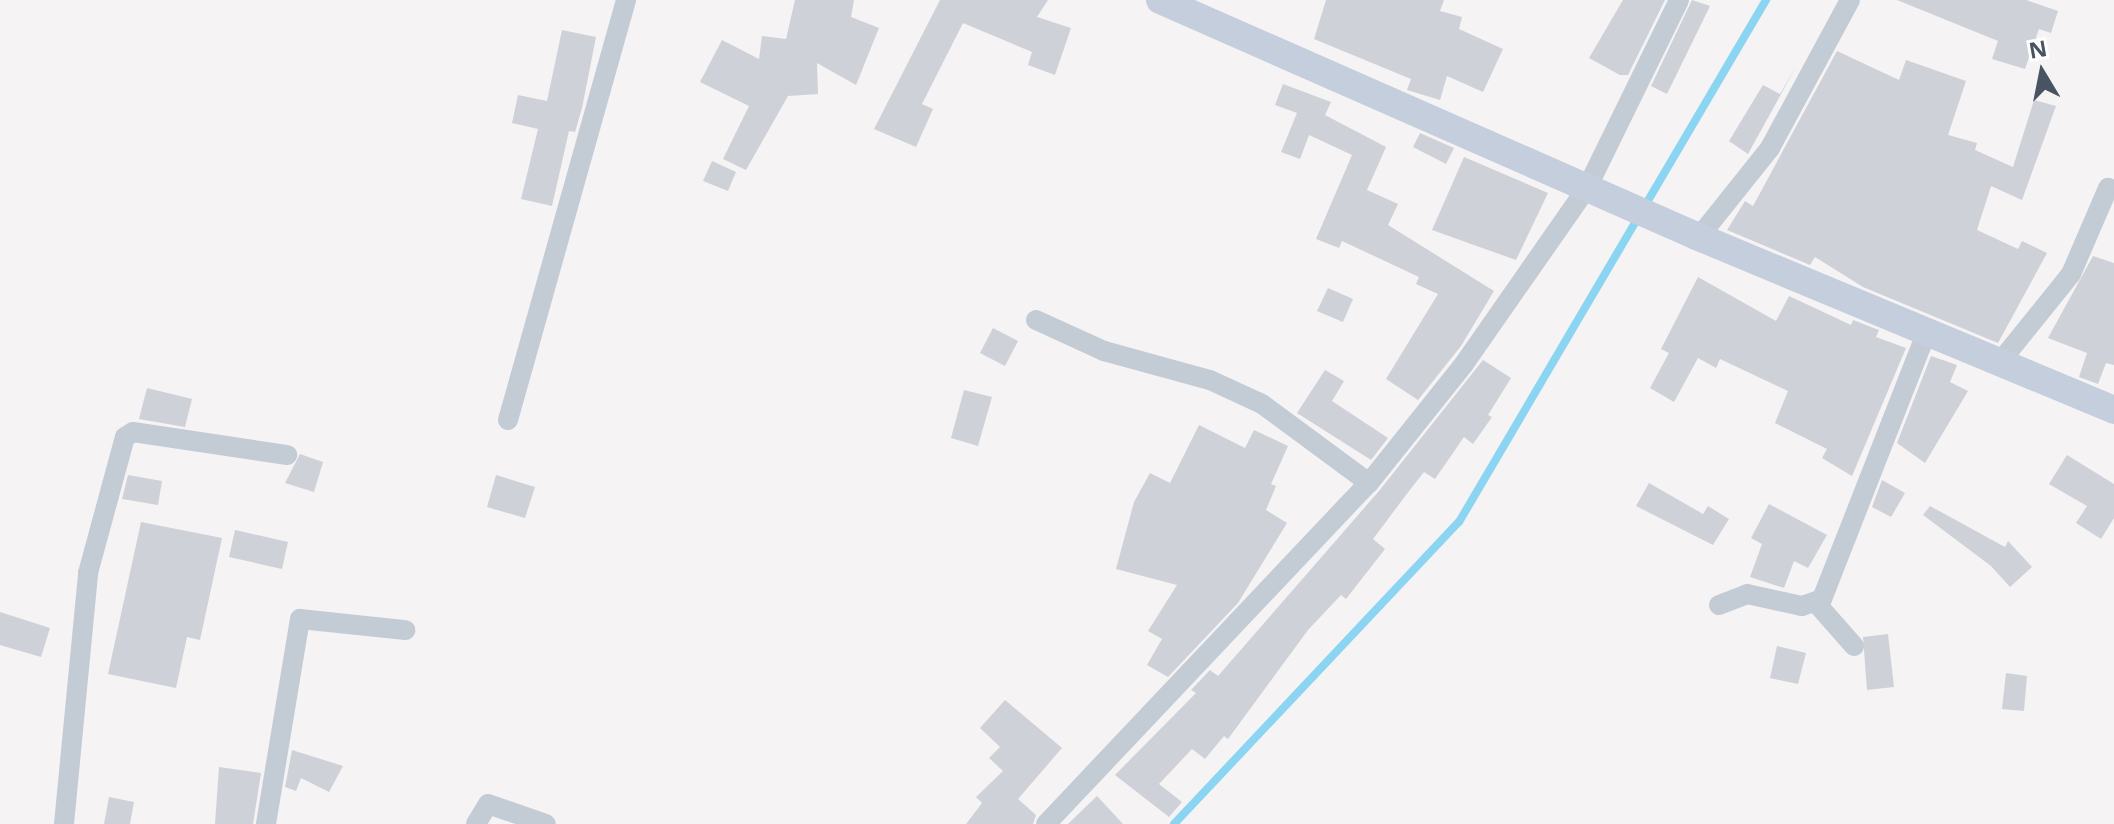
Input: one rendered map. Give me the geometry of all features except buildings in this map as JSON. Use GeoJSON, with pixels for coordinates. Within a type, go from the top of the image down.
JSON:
{"type":"FeatureCollection","features":[{"type":"Feature","properties":{"kind":"street"},"geometry":{"type":"LineString","coordinates":[[508,420],[626,0]]}},
{"type":"Feature","properties":{"kind":"street"},"geometry":{"type":"LineString","coordinates":[[1160,0],[1696,236],[2114,410]]}},
{"type":"Feature","properties":{"kind":"street"},"geometry":{"type":"LineString","coordinates":[[1046,824],[1369,483],[1599,193],[1679,0]]}},
{"type":"Feature","properties":{"kind":"street"},"geometry":{"type":"LineString","coordinates":[[1696,236],[1770,148],[1850,0]]}},
{"type":"Feature","properties":{"kind":"street"},"geometry":{"type":"LineString","coordinates":[[2000,362],[2071,274],[2108,188]]}},
{"type":"Feature","properties":{"kind":"street"},"geometry":{"type":"LineString","coordinates":[[1036,320],[1104,351],[1210,380],[1262,404],[1369,483]]}},
{"type":"Feature","properties":{"kind":"street"},"geometry":{"type":"LineString","coordinates":[[1817,604],[1927,331]]}},
{"type":"Feature","properties":{"kind":"street"},"geometry":{"type":"LineString","coordinates":[[64,824],[88,573],[125,437],[133,432],[287,455]]}},
{"type":"Feature","properties":{"kind":"street"},"geometry":{"type":"LineString","coordinates":[[1719,605],[1757,594],[1802,606],[1817,604]]}},
{"type":"Feature","properties":{"kind":"street"},"geometry":{"type":"LineString","coordinates":[[1817,604],[1854,646]]}},
{"type":"Feature","properties":{"kind":"street"},"geometry":{"type":"LineString","coordinates":[[266,824],[300,619],[405,630]]}},
{"type":"Feature","properties":{"kind":"street"},"geometry":{"type":"LineString","coordinates":[[476,824],[488,804],[546,824]]}},
{"type":"Feature","properties":{"kind":"waterway"},"geometry":{"type":"LineString","coordinates":[[1174,824],[1459,522],[1766,0]]}}]}
